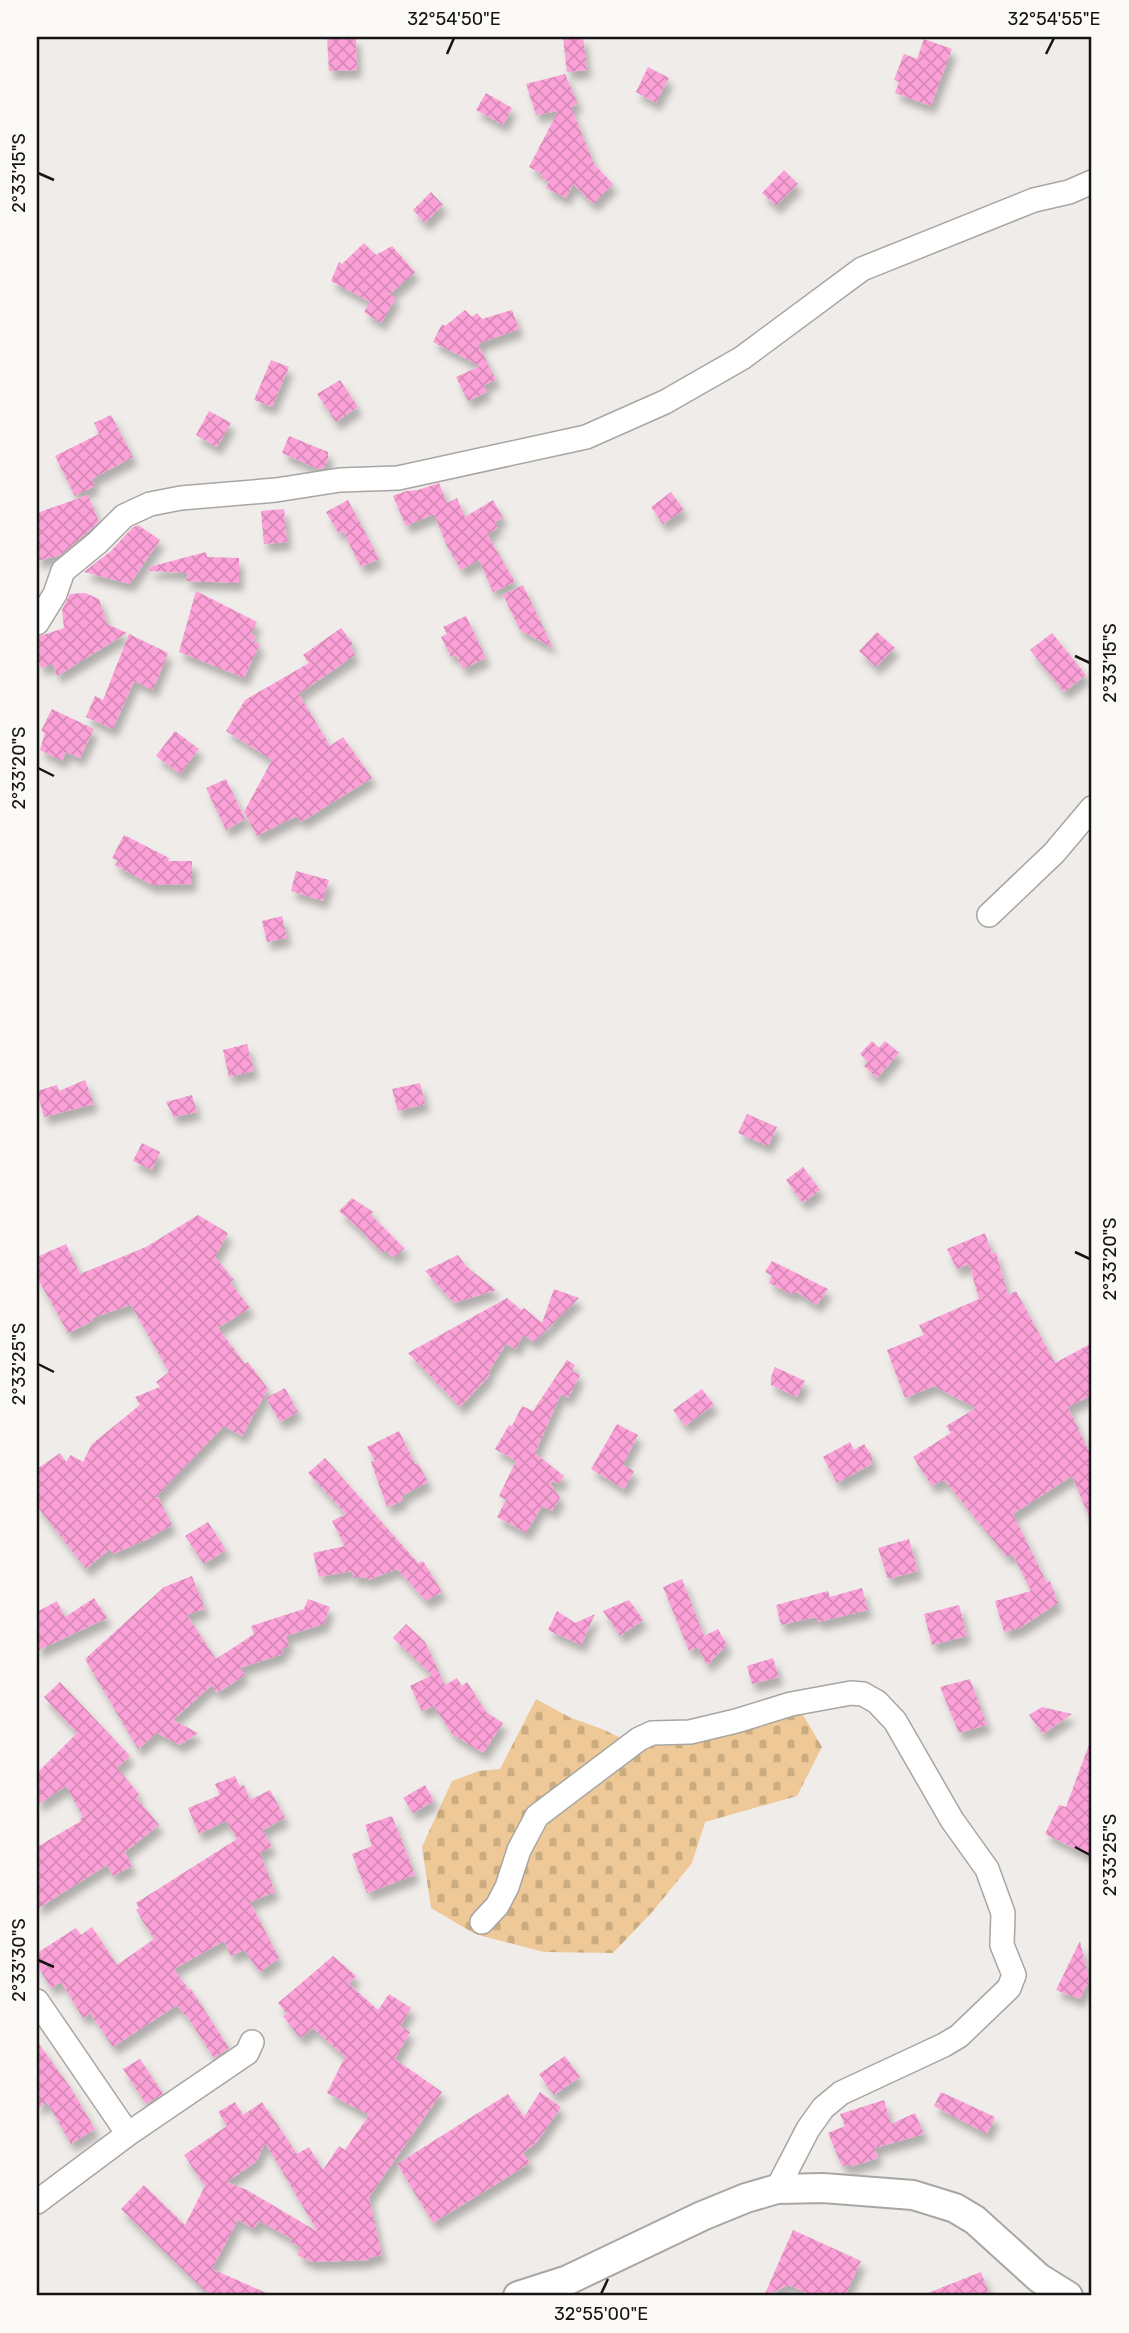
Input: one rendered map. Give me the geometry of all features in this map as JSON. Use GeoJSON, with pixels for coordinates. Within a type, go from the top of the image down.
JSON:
{"type":"FeatureCollection","features":[{"type":"Feature","properties":{"kind":"street"},"geometry":{"type":"LineString","coordinates":[[37,623],[55,594],[63,571],[124,516],[150,503],[276,490],[340,480],[398,478],[586,437],[665,402],[742,358],[862,269],[1034,200],[1069,192],[1092,182]]}},
{"type":"Feature","properties":{"kind":"street"},"geometry":{"type":"LineString","coordinates":[[989,915],[1054,853],[1092,808]]}},
{"type":"Feature","properties":{"kind":"street"},"geometry":{"type":"LineString","coordinates":[[482,1923],[507,1887],[519,1850],[537,1816],[639,1739],[652,1733],[703,1730],[791,1704],[851,1693],[863,1694],[877,1702],[895,1721],[952,1820],[987,1869],[1000,1900],[1003,1913],[1002,1945],[1012,1968],[1013,1981],[959,2036],[841,2093],[824,2108],[808,2129],[777,2189]]}},
{"type":"Feature","properties":{"kind":"street"},"geometry":{"type":"LineString","coordinates":[[37,2001],[128,2134]]}},
{"type":"Feature","properties":{"kind":"street"},"geometry":{"type":"LineString","coordinates":[[37,2202],[128,2134],[247,2053],[252,2042]]}},
{"type":"Feature","properties":{"kind":"street"},"geometry":{"type":"LineString","coordinates":[[518,2296],[568,2280],[746,2198],[777,2189],[823,2188],[889,2192],[937,2201],[975,2220],[1039,2278],[1068,2296]]}},
{"type":"Feature","properties":{"kind":"green space"},"geometry":{"type":"Polygon","coordinates":[[[536,1699],[569,1717],[631,1743],[716,1739],[755,1722],[799,1708],[822,1747],[797,1796],[705,1822],[692,1863],[653,1911],[613,1953],[544,1952],[475,1934],[431,1908],[422,1847],[452,1781],[479,1771],[500,1769],[536,1699]]]}},
{"type":"Feature","properties":{"kind":"building"},"geometry":{"type":"Polygon","coordinates":[[[327,37],[356,37],[357,70],[329,71],[327,37]]]}},
{"type":"Feature","properties":{"kind":"building"},"geometry":{"type":"Polygon","coordinates":[[[563,37],[583,37],[587,70],[567,72],[563,37]]]}},
{"type":"Feature","properties":{"kind":"building"},"geometry":{"type":"Polygon","coordinates":[[[924,39],[952,49],[931,106],[895,93],[899,82],[894,80],[904,54],[917,59],[924,39]]]}},
{"type":"Feature","properties":{"kind":"building"},"geometry":{"type":"Polygon","coordinates":[[[648,67],[669,78],[656,103],[636,92],[648,67]]]}},
{"type":"Feature","properties":{"kind":"building"},"geometry":{"type":"Polygon","coordinates":[[[565,74],[578,104],[571,107],[594,164],[613,184],[593,204],[573,184],[566,198],[546,188],[549,182],[541,177],[542,174],[529,167],[558,111],[536,115],[526,84],[565,74]]]}},
{"type":"Feature","properties":{"kind":"building"},"geometry":{"type":"Polygon","coordinates":[[[486,93],[512,108],[503,125],[476,110],[486,93]]]}},
{"type":"Feature","properties":{"kind":"building"},"geometry":{"type":"Polygon","coordinates":[[[784,170],[798,184],[776,206],[762,193],[784,170]]]}},
{"type":"Feature","properties":{"kind":"building"},"geometry":{"type":"Polygon","coordinates":[[[431,192],[443,205],[425,223],[413,210],[431,192]]]}},
{"type":"Feature","properties":{"kind":"building"},"geometry":{"type":"Polygon","coordinates":[[[364,243],[376,255],[392,246],[415,272],[390,294],[396,298],[381,323],[364,312],[370,302],[331,281],[339,262],[342,264],[364,243]]]}},
{"type":"Feature","properties":{"kind":"building"},"geometry":{"type":"Polygon","coordinates":[[[465,310],[472,317],[477,313],[482,319],[512,310],[519,329],[478,344],[496,380],[484,385],[487,392],[468,401],[456,377],[480,366],[433,342],[442,324],[445,326],[465,310]]]}},
{"type":"Feature","properties":{"kind":"building"},"geometry":{"type":"Polygon","coordinates":[[[271,360],[289,367],[272,407],[254,400],[271,360]]]}},
{"type":"Feature","properties":{"kind":"building"},"geometry":{"type":"Polygon","coordinates":[[[340,380],[358,407],[336,422],[317,394],[340,380]]]}},
{"type":"Feature","properties":{"kind":"building"},"geometry":{"type":"Polygon","coordinates":[[[209,411],[231,423],[217,447],[196,435],[209,411]]]}},
{"type":"Feature","properties":{"kind":"building"},"geometry":{"type":"Polygon","coordinates":[[[111,415],[133,457],[92,479],[95,486],[75,496],[55,456],[99,434],[94,423],[111,415]]]}},
{"type":"Feature","properties":{"kind":"building"},"geometry":{"type":"Polygon","coordinates":[[[289,436],[328,452],[324,468],[318,469],[282,453],[289,436]]]}},
{"type":"Feature","properties":{"kind":"building"},"geometry":{"type":"Polygon","coordinates":[[[439,483],[447,503],[457,498],[465,517],[493,500],[503,518],[495,522],[498,528],[487,534],[515,582],[493,592],[479,560],[461,570],[447,546],[434,514],[406,526],[393,496],[439,483]]]}},
{"type":"Feature","properties":{"kind":"building"},"geometry":{"type":"Polygon","coordinates":[[[671,492],[684,510],[663,524],[651,507],[671,492]]]}},
{"type":"Feature","properties":{"kind":"building"},"geometry":{"type":"Polygon","coordinates":[[[88,495],[99,522],[61,555],[37,561],[37,513],[88,495]]]}},
{"type":"Feature","properties":{"kind":"building"},"geometry":{"type":"Polygon","coordinates":[[[348,500],[379,559],[361,567],[343,531],[339,534],[326,512],[348,500]]]}},
{"type":"Feature","properties":{"kind":"building"},"geometry":{"type":"Polygon","coordinates":[[[284,509],[287,542],[264,544],[261,511],[284,509]]]}},
{"type":"Feature","properties":{"kind":"building"},"geometry":{"type":"Polygon","coordinates":[[[138,525],[160,540],[130,584],[84,572],[111,551],[138,525]]]}},
{"type":"Feature","properties":{"kind":"building"},"geometry":{"type":"Polygon","coordinates":[[[206,552],[207,557],[239,558],[239,583],[186,581],[188,573],[150,571],[149,567],[206,552]]]}},
{"type":"Feature","properties":{"kind":"building"},"geometry":{"type":"Polygon","coordinates":[[[523,585],[553,648],[520,630],[503,595],[523,585]]]}},
{"type":"Feature","properties":{"kind":"building"},"geometry":{"type":"Polygon","coordinates":[[[196,591],[257,622],[251,634],[256,636],[253,641],[260,644],[244,678],[179,652],[196,591]]]}},
{"type":"Feature","properties":{"kind":"building"},"geometry":{"type":"Polygon","coordinates":[[[85,593],[99,599],[107,624],[127,633],[57,676],[53,664],[41,668],[37,655],[37,637],[64,628],[62,610],[70,594],[85,593]]]}},
{"type":"Feature","properties":{"kind":"building"},"geometry":{"type":"Polygon","coordinates":[[[466,616],[486,658],[463,669],[456,655],[451,657],[441,637],[447,634],[443,627],[466,616]]]}},
{"type":"Feature","properties":{"kind":"building"},"geometry":{"type":"Polygon","coordinates":[[[341,628],[353,644],[350,646],[355,655],[299,694],[330,746],[343,737],[372,778],[301,822],[297,816],[257,836],[244,812],[272,760],[226,731],[245,700],[309,663],[303,655],[341,628]]]}},
{"type":"Feature","properties":{"kind":"building"},"geometry":{"type":"Polygon","coordinates":[[[877,632],[895,648],[876,667],[859,651],[877,632]]]}},
{"type":"Feature","properties":{"kind":"building"},"geometry":{"type":"Polygon","coordinates":[[[1052,633],[1086,675],[1064,692],[1030,650],[1052,633]]]}},
{"type":"Feature","properties":{"kind":"building"},"geometry":{"type":"Polygon","coordinates":[[[129,634],[168,653],[153,690],[134,681],[113,729],[86,717],[95,696],[103,700],[129,634]]]}},
{"type":"Feature","properties":{"kind":"building"},"geometry":{"type":"Polygon","coordinates":[[[52,709],[94,729],[80,758],[66,752],[62,761],[40,750],[45,733],[41,731],[52,709]]]}},
{"type":"Feature","properties":{"kind":"building"},"geometry":{"type":"Polygon","coordinates":[[[175,731],[199,749],[180,774],[156,756],[175,731]]]}},
{"type":"Feature","properties":{"kind":"building"},"geometry":{"type":"Polygon","coordinates":[[[226,779],[245,819],[226,830],[206,788],[226,779]]]}},
{"type":"Feature","properties":{"kind":"building"},"geometry":{"type":"Polygon","coordinates":[[[124,835],[169,858],[168,861],[192,861],[192,884],[152,885],[115,865],[118,861],[112,858],[124,835]]]}},
{"type":"Feature","properties":{"kind":"building"},"geometry":{"type":"Polygon","coordinates":[[[296,871],[329,880],[323,901],[291,891],[296,871]]]}},
{"type":"Feature","properties":{"kind":"building"},"geometry":{"type":"Polygon","coordinates":[[[282,916],[287,938],[267,942],[262,921],[282,916]]]}},
{"type":"Feature","properties":{"kind":"building"},"geometry":{"type":"Polygon","coordinates":[[[872,1041],[879,1048],[885,1041],[899,1053],[877,1078],[864,1066],[868,1062],[860,1054],[872,1041]]]}},
{"type":"Feature","properties":{"kind":"building"},"geometry":{"type":"Polygon","coordinates":[[[247,1044],[254,1071],[229,1077],[223,1050],[247,1044]]]}},
{"type":"Feature","properties":{"kind":"building"},"geometry":{"type":"Polygon","coordinates":[[[85,1080],[94,1104],[44,1117],[37,1091],[57,1085],[59,1091],[85,1080]]]}},
{"type":"Feature","properties":{"kind":"building"},"geometry":{"type":"Polygon","coordinates":[[[420,1083],[425,1104],[398,1111],[392,1089],[420,1083]]]}},
{"type":"Feature","properties":{"kind":"building"},"geometry":{"type":"Polygon","coordinates":[[[192,1095],[197,1112],[174,1117],[166,1102],[192,1095]]]}},
{"type":"Feature","properties":{"kind":"building"},"geometry":{"type":"Polygon","coordinates":[[[747,1114],[777,1127],[768,1146],[738,1133],[747,1114]]]}},
{"type":"Feature","properties":{"kind":"building"},"geometry":{"type":"Polygon","coordinates":[[[142,1143],[160,1152],[152,1170],[133,1161],[142,1143]]]}},
{"type":"Feature","properties":{"kind":"building"},"geometry":{"type":"Polygon","coordinates":[[[803,1167],[820,1190],[803,1203],[786,1180],[803,1167]]]}},
{"type":"Feature","properties":{"kind":"building"},"geometry":{"type":"Polygon","coordinates":[[[352,1198],[373,1212],[371,1215],[404,1248],[394,1258],[385,1250],[383,1253],[339,1211],[352,1198]]]}},
{"type":"Feature","properties":{"kind":"building"},"geometry":{"type":"Polygon","coordinates":[[[198,1215],[228,1233],[215,1257],[234,1280],[230,1282],[250,1308],[218,1328],[268,1389],[242,1436],[224,1426],[154,1499],[158,1497],[172,1525],[113,1554],[110,1549],[86,1569],[37,1506],[37,1469],[60,1453],[66,1462],[71,1455],[83,1462],[92,1444],[140,1405],[135,1397],[160,1387],[156,1382],[169,1372],[131,1305],[92,1318],[93,1321],[68,1333],[37,1277],[37,1257],[66,1244],[80,1274],[146,1247],[198,1215]]]}},
{"type":"Feature","properties":{"kind":"building"},"geometry":{"type":"Polygon","coordinates":[[[985,1233],[992,1253],[996,1252],[1008,1295],[1016,1291],[1055,1363],[1092,1343],[1092,1395],[1068,1407],[1092,1458],[1092,1524],[1072,1476],[1013,1514],[1047,1583],[1050,1581],[1058,1603],[1020,1628],[1004,1632],[995,1601],[1031,1591],[1013,1555],[1007,1557],[944,1480],[932,1486],[913,1457],[951,1433],[946,1426],[976,1408],[934,1386],[905,1398],[887,1350],[924,1335],[919,1325],[979,1299],[969,1264],[957,1269],[947,1249],[985,1233]]]}},
{"type":"Feature","properties":{"kind":"building"},"geometry":{"type":"Polygon","coordinates":[[[458,1255],[467,1267],[496,1290],[454,1303],[425,1271],[458,1255]]]}},
{"type":"Feature","properties":{"kind":"building"},"geometry":{"type":"Polygon","coordinates":[[[772,1261],[828,1289],[817,1305],[795,1291],[793,1295],[769,1283],[772,1276],[765,1272],[772,1261]]]}},
{"type":"Feature","properties":{"kind":"building"},"geometry":{"type":"Polygon","coordinates":[[[554,1289],[579,1298],[534,1342],[523,1335],[516,1349],[506,1344],[488,1373],[490,1375],[460,1407],[408,1353],[507,1298],[542,1323],[554,1289]]]}},
{"type":"Feature","properties":{"kind":"building"},"geometry":{"type":"Polygon","coordinates":[[[567,1360],[575,1365],[572,1371],[580,1375],[568,1398],[561,1394],[535,1453],[564,1476],[559,1484],[553,1481],[550,1483],[560,1498],[552,1511],[542,1506],[526,1533],[497,1517],[506,1500],[499,1496],[516,1461],[495,1449],[509,1425],[512,1426],[522,1406],[533,1411],[567,1360]]]}},
{"type":"Feature","properties":{"kind":"building"},"geometry":{"type":"Polygon","coordinates":[[[775,1367],[805,1381],[797,1397],[771,1385],[775,1367]]]}},
{"type":"Feature","properties":{"kind":"building"},"geometry":{"type":"Polygon","coordinates":[[[285,1388],[298,1412],[280,1422],[266,1398],[285,1388]]]}},
{"type":"Feature","properties":{"kind":"building"},"geometry":{"type":"Polygon","coordinates":[[[702,1389],[714,1405],[685,1426],[673,1410],[702,1389]]]}},
{"type":"Feature","properties":{"kind":"building"},"geometry":{"type":"Polygon","coordinates":[[[617,1424],[638,1435],[623,1465],[634,1471],[624,1489],[591,1469],[617,1424]]]}},
{"type":"Feature","properties":{"kind":"building"},"geometry":{"type":"Polygon","coordinates":[[[399,1431],[415,1464],[418,1463],[428,1482],[402,1496],[403,1501],[387,1507],[371,1462],[375,1461],[367,1447],[399,1431]]]}},
{"type":"Feature","properties":{"kind":"building"},"geometry":{"type":"Polygon","coordinates":[[[850,1442],[854,1450],[864,1444],[872,1456],[872,1464],[837,1483],[823,1457],[850,1442]]]}},
{"type":"Feature","properties":{"kind":"building"},"geometry":{"type":"Polygon","coordinates":[[[325,1458],[418,1563],[423,1561],[442,1592],[426,1601],[397,1569],[368,1580],[364,1577],[354,1578],[352,1571],[319,1577],[313,1553],[345,1546],[332,1521],[346,1514],[308,1473],[325,1458]]]}},
{"type":"Feature","properties":{"kind":"building"},"geometry":{"type":"Polygon","coordinates":[[[208,1522],[226,1550],[204,1564],[185,1536],[208,1522]]]}},
{"type":"Feature","properties":{"kind":"building"},"geometry":{"type":"Polygon","coordinates":[[[909,1539],[918,1571],[888,1579],[878,1548],[909,1539]]]}},
{"type":"Feature","properties":{"kind":"building"},"geometry":{"type":"Polygon","coordinates":[[[192,1576],[205,1609],[187,1615],[216,1659],[254,1634],[251,1626],[304,1609],[308,1599],[330,1607],[324,1624],[286,1636],[289,1646],[282,1649],[283,1654],[240,1668],[245,1675],[217,1693],[212,1685],[173,1720],[198,1733],[180,1745],[157,1733],[138,1749],[85,1659],[164,1587],[192,1576]]]}},
{"type":"Feature","properties":{"kind":"building"},"geometry":{"type":"Polygon","coordinates":[[[682,1579],[704,1636],[718,1629],[727,1645],[707,1665],[697,1647],[689,1651],[663,1587],[682,1579]]]}},
{"type":"Feature","properties":{"kind":"building"},"geometry":{"type":"Polygon","coordinates":[[[862,1588],[868,1610],[818,1622],[816,1617],[781,1625],[776,1605],[828,1591],[830,1597],[862,1588]]]}},
{"type":"Feature","properties":{"kind":"building"},"geometry":{"type":"Polygon","coordinates":[[[94,1598],[107,1618],[37,1651],[37,1612],[57,1601],[65,1617],[94,1598]]]}},
{"type":"Feature","properties":{"kind":"building"},"geometry":{"type":"Polygon","coordinates":[[[629,1600],[643,1620],[620,1636],[603,1611],[629,1600]]]}},
{"type":"Feature","properties":{"kind":"building"},"geometry":{"type":"Polygon","coordinates":[[[959,1605],[967,1636],[932,1645],[924,1614],[959,1605]]]}},
{"type":"Feature","properties":{"kind":"building"},"geometry":{"type":"Polygon","coordinates":[[[557,1611],[575,1623],[595,1614],[581,1645],[548,1630],[557,1611]]]}},
{"type":"Feature","properties":{"kind":"building"},"geometry":{"type":"Polygon","coordinates":[[[406,1624],[425,1642],[445,1685],[457,1678],[462,1686],[467,1682],[486,1712],[503,1723],[483,1753],[452,1734],[434,1706],[422,1711],[410,1686],[432,1675],[393,1638],[406,1624]]]}},
{"type":"Feature","properties":{"kind":"building"},"geometry":{"type":"Polygon","coordinates":[[[773,1658],[779,1677],[752,1684],[747,1666],[773,1658]]]}},
{"type":"Feature","properties":{"kind":"building"},"geometry":{"type":"Polygon","coordinates":[[[970,1679],[987,1725],[959,1733],[940,1687],[970,1679]]]}},
{"type":"Feature","properties":{"kind":"building"},"geometry":{"type":"Polygon","coordinates":[[[60,1682],[130,1756],[117,1768],[139,1794],[136,1797],[159,1825],[125,1852],[132,1866],[113,1876],[107,1865],[37,1909],[37,1847],[81,1821],[83,1817],[66,1786],[37,1805],[37,1773],[77,1733],[44,1697],[60,1682]]]}},
{"type":"Feature","properties":{"kind":"building"},"geometry":{"type":"Polygon","coordinates":[[[1042,1707],[1072,1714],[1043,1734],[1029,1715],[1042,1707]]]}},
{"type":"Feature","properties":{"kind":"building"},"geometry":{"type":"Polygon","coordinates":[[[1090,1742],[1092,1857],[1045,1834],[1059,1805],[1066,1807],[1090,1742]]]}},
{"type":"Feature","properties":{"kind":"building"},"geometry":{"type":"Polygon","coordinates":[[[235,1776],[240,1787],[244,1785],[250,1800],[270,1790],[285,1818],[263,1830],[272,1847],[260,1853],[275,1892],[250,1902],[279,1958],[260,1972],[244,1950],[231,1956],[224,1941],[174,1969],[189,1990],[191,1989],[229,2048],[214,2058],[177,2005],[113,2047],[90,2013],[83,2018],[61,1982],[51,1988],[37,1965],[37,1953],[76,1928],[81,1935],[92,1927],[117,1965],[154,1939],[136,1910],[139,1908],[136,1903],[237,1839],[226,1821],[199,1834],[188,1808],[220,1795],[215,1784],[235,1776]]]}},
{"type":"Feature","properties":{"kind":"building"},"geometry":{"type":"Polygon","coordinates":[[[425,1785],[434,1801],[413,1813],[403,1798],[425,1785]]]}},
{"type":"Feature","properties":{"kind":"building"},"geometry":{"type":"Polygon","coordinates":[[[392,1816],[415,1875],[367,1893],[352,1854],[372,1846],[365,1825],[392,1816]]]}},
{"type":"Feature","properties":{"kind":"building"},"geometry":{"type":"Polygon","coordinates":[[[1080,1941],[1089,1981],[1080,1999],[1056,1990],[1080,1941]]]}},
{"type":"Feature","properties":{"kind":"building"},"geometry":{"type":"Polygon","coordinates":[[[333,1956],[356,1976],[349,1984],[378,2010],[389,1994],[411,2008],[400,2026],[410,2032],[395,2059],[442,2092],[369,2197],[382,2255],[368,2258],[369,2260],[312,2262],[297,2255],[301,2247],[290,2242],[292,2239],[259,2221],[254,2229],[238,2220],[212,2269],[273,2296],[217,2296],[205,2291],[121,2209],[144,2185],[185,2225],[205,2186],[184,2155],[227,2126],[218,2112],[235,2102],[243,2115],[262,2102],[297,2154],[309,2147],[323,2170],[339,2146],[345,2150],[369,2115],[327,2093],[345,2057],[313,2028],[300,2038],[283,2016],[287,2014],[278,2003],[333,1956]],[[265,2143],[257,2161],[227,2182],[247,2190],[318,2232],[265,2143]]]}},
{"type":"Feature","properties":{"kind":"building"},"geometry":{"type":"Polygon","coordinates":[[[37,2041],[70,2087],[95,2129],[71,2144],[47,2102],[37,2109],[37,2041]]]}},
{"type":"Feature","properties":{"kind":"building"},"geometry":{"type":"Polygon","coordinates":[[[565,2056],[580,2077],[554,2095],[539,2074],[565,2056]]]}},
{"type":"Feature","properties":{"kind":"building"},"geometry":{"type":"Polygon","coordinates":[[[140,2059],[163,2094],[146,2104],[123,2069],[140,2059]]]}},
{"type":"Feature","properties":{"kind":"building"},"geometry":{"type":"Polygon","coordinates":[[[540,2092],[561,2107],[537,2142],[523,2153],[530,2163],[433,2223],[397,2164],[508,2094],[524,2117],[540,2092]]]}},
{"type":"Feature","properties":{"kind":"building"},"geometry":{"type":"Polygon","coordinates":[[[941,2092],[995,2117],[987,2134],[934,2106],[941,2092]]]}},
{"type":"Feature","properties":{"kind":"building"},"geometry":{"type":"Polygon","coordinates":[[[884,2100],[891,2124],[915,2113],[924,2134],[875,2148],[878,2158],[850,2167],[842,2166],[828,2133],[845,2126],[840,2114],[884,2100]]]}},
{"type":"Feature","properties":{"kind":"building"},"geometry":{"type":"Polygon","coordinates":[[[793,2230],[861,2261],[845,2296],[813,2296],[789,2285],[764,2296],[793,2230]]]}},
{"type":"Feature","properties":{"kind":"building"},"geometry":{"type":"Polygon","coordinates":[[[981,2272],[990,2296],[923,2296],[923,2295],[981,2272]]]}}]}
